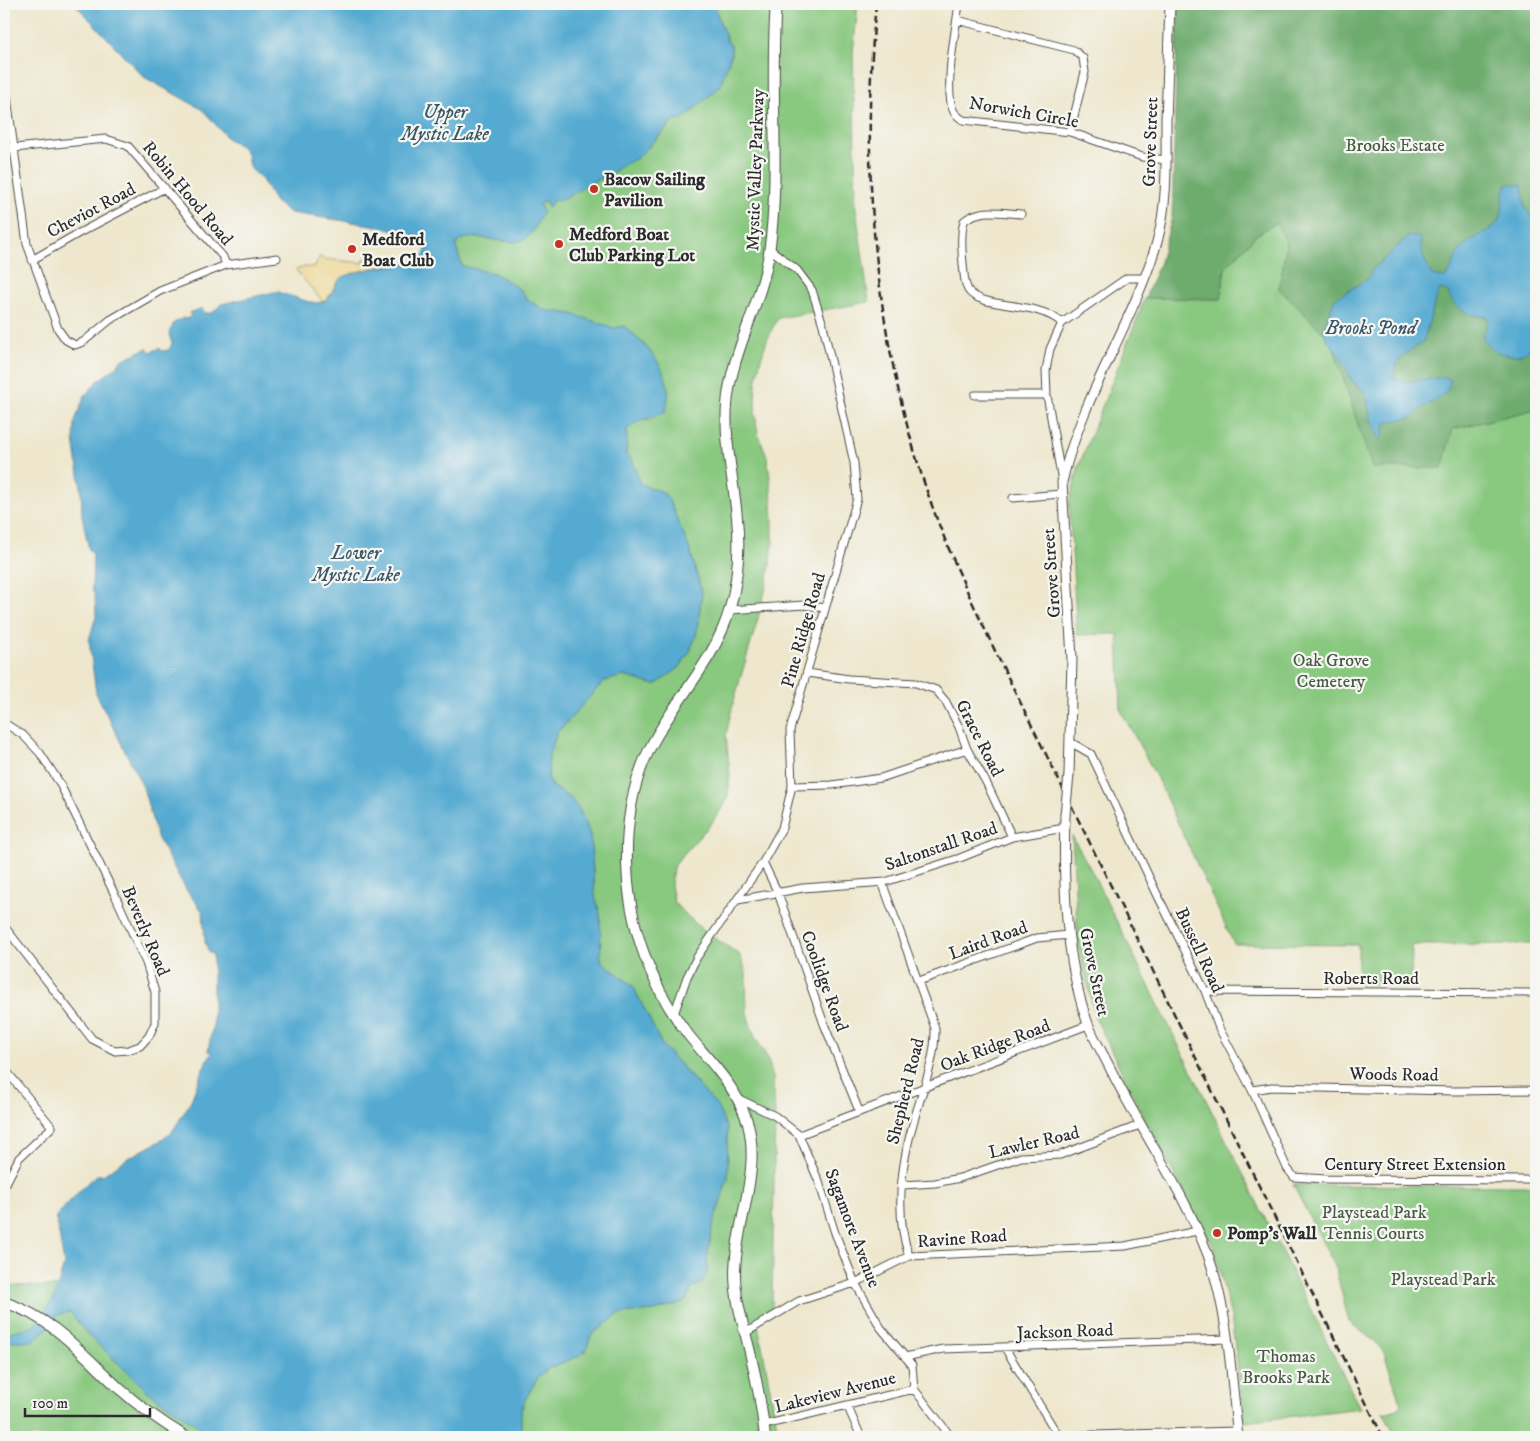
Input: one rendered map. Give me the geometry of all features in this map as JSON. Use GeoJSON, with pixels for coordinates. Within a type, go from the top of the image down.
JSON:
{"type":"FeatureCollection","features":[{"type":"Feature","properties":{"kind":"main road","name":"Mystic Valley Parkway"},"geometry":{"type":"LineString","coordinates":[[765,1437],[745,1333],[737,1302],[735,1276],[738,1242],[750,1174],[751,1149],[748,1124],[739,1099],[674,1014],[652,975],[634,917],[627,866],[630,815],[639,776],[648,752],[706,664],[730,610],[736,578],[739,543],[728,439],[727,408],[732,371],[758,301],[770,249],[773,191],[776,4]]}},
{"type":"Feature","properties":{"kind":"main road"},"geometry":{"type":"LineString","coordinates":[[4,1302],[37,1316],[54,1326],[123,1392],[186,1437]]}},
{"type":"Feature","properties":{"kind":"street","name":"Norwich Circle"},"geometry":{"type":"LineString","coordinates":[[959,4],[952,55],[950,88],[954,112],[963,120],[983,124],[1070,132],[1142,157],[1166,160]]}},
{"type":"Feature","properties":{"kind":"street","name":"Grove Street"},"geometry":{"type":"LineString","coordinates":[[1170,4],[1166,160],[1161,226],[1144,278],[1084,416],[1067,460],[1062,482],[1061,494],[1072,659],[1072,743],[1065,815],[1069,935],[1080,996],[1088,1025],[1140,1125],[1185,1204],[1198,1231],[1216,1278],[1238,1434]]}},
{"type":"Feature","properties":{"kind":"street"},"geometry":{"type":"LineString","coordinates":[[957,20],[1074,50],[1083,58],[1085,72],[1070,132]]}},
{"type":"Feature","properties":{"kind":"street"},"geometry":{"type":"LineString","coordinates":[[4,76],[13,149],[32,260],[58,329],[66,340],[75,345],[83,342],[110,320],[136,303],[160,291],[226,265],[277,258]]}},
{"type":"Feature","properties":{"kind":"street","name":"Robin Hood Road"},"geometry":{"type":"LineString","coordinates":[[4,150],[106,139],[128,146],[223,257],[226,265]]}},
{"type":"Feature","properties":{"kind":"street","name":"Cheviot Road"},"geometry":{"type":"LineString","coordinates":[[32,260],[165,188]]}},
{"type":"Feature","properties":{"kind":"street"},"geometry":{"type":"LineString","coordinates":[[1021,214],[975,213],[964,221],[962,249],[965,283],[969,291],[981,299],[1042,310],[1054,315],[1062,323],[1127,278],[1144,278]]}},
{"type":"Feature","properties":{"kind":"street","name":"Pine Ridge Road"},"geometry":{"type":"LineString","coordinates":[[674,1014],[687,977],[697,957],[764,862],[782,828],[792,786],[790,730],[856,499],[854,463],[823,325],[812,290],[797,270],[770,249]]}},
{"type":"Feature","properties":{"kind":"street","name":"Grove Street"},"geometry":{"type":"LineString","coordinates":[[1062,323],[1050,349],[1046,370],[1046,395],[1062,482]]}},
{"type":"Feature","properties":{"kind":"street"},"geometry":{"type":"LineString","coordinates":[[975,395],[1046,395]]}},
{"type":"Feature","properties":{"kind":"street"},"geometry":{"type":"LineString","coordinates":[[1013,498],[1061,494]]}},
{"type":"Feature","properties":{"kind":"street"},"geometry":{"type":"LineString","coordinates":[[730,610],[804,605],[825,608]]}},
{"type":"Feature","properties":{"kind":"street","name":"Grace Road"},"geometry":{"type":"LineString","coordinates":[[807,673],[848,679],[916,683],[936,690],[950,710],[966,748],[986,782],[1012,837]]}},
{"type":"Feature","properties":{"kind":"street","name":"Beverly Road"},"geometry":{"type":"LineString","coordinates":[[4,723],[23,735],[40,753],[59,782],[115,895],[146,963],[155,992],[155,1023],[149,1036],[140,1046],[128,1050],[115,1051],[92,1039],[4,926]]}},
{"type":"Feature","properties":{"kind":"street","name":"Bussell Road"},"geometry":{"type":"LineString","coordinates":[[1072,743],[1092,754],[1156,894],[1205,991],[1219,1028],[1252,1090],[1287,1168],[1294,1177]]}},
{"type":"Feature","properties":{"kind":"street"},"geometry":{"type":"LineString","coordinates":[[792,786],[832,785],[881,778],[966,748]]}},
{"type":"Feature","properties":{"kind":"street","name":"Saltonstall Road"},"geometry":{"type":"LineString","coordinates":[[738,900],[803,888],[882,882],[960,858],[1012,837],[1065,828]]}},
{"type":"Feature","properties":{"kind":"street","name":"Coolidge Road"},"geometry":{"type":"LineString","coordinates":[[764,862],[778,893],[824,1024],[859,1111]]}},
{"type":"Feature","properties":{"kind":"street","name":"Shepherd Road"},"geometry":{"type":"LineString","coordinates":[[882,882],[935,1028],[933,1051],[924,1088],[904,1152],[902,1223],[909,1256]]}},
{"type":"Feature","properties":{"kind":"street","name":"Laird Road"},"geometry":{"type":"LineString","coordinates":[[919,981],[1037,938],[1069,935]]}},
{"type":"Feature","properties":{"kind":"street","name":"Roberts Road"},"geometry":{"type":"LineString","coordinates":[[1205,991],[1536,992]]}},
{"type":"Feature","properties":{"kind":"street","name":"Oak Ridge Road"},"geometry":{"type":"LineString","coordinates":[[799,1135],[1088,1025]]}},
{"type":"Feature","properties":{"kind":"street"},"geometry":{"type":"LineString","coordinates":[[4,1068],[52,1127],[19,1158],[4,1187]]}},
{"type":"Feature","properties":{"kind":"street","name":"Woods Road"},"geometry":{"type":"LineString","coordinates":[[1252,1090],[1272,1087],[1456,1091],[1536,1090]]}},
{"type":"Feature","properties":{"kind":"street","name":"Sagamore Avenue"},"geometry":{"type":"LineString","coordinates":[[739,1099],[775,1116],[799,1135],[819,1182],[835,1233],[856,1283],[880,1328],[912,1365],[914,1389]]}},
{"type":"Feature","properties":{"kind":"street","name":"Lawler Road"},"geometry":{"type":"LineString","coordinates":[[903,1185],[935,1183],[960,1178],[1021,1157],[1060,1155],[1140,1125]]}},
{"type":"Feature","properties":{"kind":"street","name":"Century Street Extension"},"geometry":{"type":"LineString","coordinates":[[1294,1177],[1317,1179],[1536,1180]]}},
{"type":"Feature","properties":{"kind":"street","name":"Ravine Road"},"geometry":{"type":"LineString","coordinates":[[745,1333],[799,1301],[856,1283],[909,1256],[998,1250],[1125,1246],[1198,1231]]}},
{"type":"Feature","properties":{"kind":"street","name":"Jackson Road"},"geometry":{"type":"LineString","coordinates":[[905,1357],[942,1349],[1226,1339]]}},
{"type":"Feature","properties":{"kind":"street"},"geometry":{"type":"LineString","coordinates":[[1005,1348],[1058,1437],[1238,1434]]}},
{"type":"Feature","properties":{"kind":"street"},"geometry":{"type":"LineString","coordinates":[[914,1389],[951,1437]]}},
{"type":"Feature","properties":{"kind":"street","name":"Lakeview Avenue"},"geometry":{"type":"LineString","coordinates":[[764,1425],[914,1389]]}},
{"type":"Feature","properties":{"kind":"street"},"geometry":{"type":"LineString","coordinates":[[847,1405],[861,1437]]}},
{"type":"Feature","properties":{"kind":"green space"},"geometry":{"type":"Polygon","coordinates":[[[716,4],[858,4],[853,53],[856,209],[869,302],[778,318],[771,330],[761,358],[755,403],[759,435],[767,457],[771,490],[773,543],[769,574],[759,616],[734,700],[726,736],[730,774],[728,795],[725,804],[711,824],[673,868],[671,885],[674,902],[678,907],[704,931],[739,954],[746,971],[747,1014],[754,1035],[768,1059],[773,1078],[775,1113],[772,1309],[757,1319],[779,1437],[521,1437],[521,1411],[538,1377],[549,1368],[579,1356],[587,1347],[591,1335],[619,1314],[654,1311],[685,1302],[692,1288],[702,1283],[708,1269],[707,1259],[712,1229],[728,1177],[727,1128],[696,1082],[662,1045],[633,986],[600,961],[600,914],[595,896],[590,834],[579,809],[570,798],[552,786],[548,777],[549,754],[557,733],[604,681],[624,676],[655,685],[679,668],[690,651],[696,636],[702,593],[690,550],[669,500],[663,492],[640,484],[633,462],[626,454],[627,429],[639,421],[652,419],[669,391],[662,371],[653,355],[624,326],[614,328],[572,314],[544,310],[524,297],[523,292],[511,283],[493,273],[462,266],[456,246],[460,239],[469,237],[514,242],[531,233],[543,211],[539,204],[545,201],[549,207],[552,201],[606,178],[650,146],[675,120],[691,112],[720,86],[732,53],[731,45],[726,38],[719,19],[716,4]]]}},
{"type":"Feature","properties":{"kind":"green space","name":"Brooks Estate"},"geometry":{"type":"Polygon","coordinates":[[[1178,4],[1536,4],[1536,409],[1453,429],[1442,468],[1372,468],[1331,340],[1279,289],[1287,242],[1276,223],[1256,235],[1225,268],[1221,299],[1145,298],[1160,262],[1172,217],[1178,4]]]}},
{"type":"Feature","properties":{"kind":"green space","name":"Oak Grove Cemetery"},"geometry":{"type":"Polygon","coordinates":[[[1276,223],[1287,242],[1279,289],[1453,429],[1536,409],[1536,944],[1412,945],[1411,983],[1358,984],[1358,945],[1234,944],[1154,772],[1121,711],[1118,634],[1077,635],[1069,503],[1078,468],[1145,298],[1221,299],[1225,268],[1256,235],[1276,223]]]}},
{"type":"Feature","properties":{"kind":"green space","name":"Thomas Brooks Park"},"geometry":{"type":"Polygon","coordinates":[[[1072,836],[1091,870],[1360,1408],[1245,1422],[1231,1317],[1214,1248],[1144,1118],[1096,1019],[1078,945],[1072,836]]]}},
{"type":"Feature","properties":{"kind":"green space","name":"Playstead Park"},"geometry":{"type":"Polygon","coordinates":[[[1293,1185],[1536,1186],[1536,1437],[1396,1437],[1384,1413],[1398,1409],[1401,1405],[1384,1352],[1374,1341],[1349,1322],[1335,1266],[1293,1185]]]}},
{"type":"Feature","properties":{"kind":"green space"},"geometry":{"type":"Polygon","coordinates":[[[4,1285],[57,1287],[74,1317],[88,1335],[151,1394],[214,1437],[4,1437],[4,1285]]]}},
{"type":"Feature","properties":{"kind":"sand"},"geometry":{"type":"Polygon","coordinates":[[[320,256],[323,259],[363,263],[364,259],[401,263],[369,269],[345,277],[337,283],[323,302],[296,270],[305,267],[315,267],[320,256]]]}},
{"type":"Feature","properties":{"kind":"water","name":"Lower Mystic Lake"},"geometry":{"type":"Polygon","coordinates":[[[75,4],[716,4],[718,18],[727,42],[731,45],[730,57],[721,86],[682,120],[674,120],[637,158],[618,168],[606,178],[599,178],[564,199],[552,201],[549,208],[545,201],[539,204],[543,211],[538,223],[527,238],[523,240],[506,241],[467,238],[460,241],[456,246],[462,266],[494,273],[511,283],[523,292],[524,297],[544,310],[572,314],[614,328],[624,326],[652,354],[665,375],[668,387],[665,413],[639,421],[627,429],[626,454],[633,462],[640,484],[663,492],[669,500],[690,550],[702,593],[696,636],[690,651],[679,668],[655,685],[624,676],[604,681],[557,733],[549,754],[548,777],[552,786],[570,798],[579,809],[590,834],[595,896],[600,914],[601,961],[633,986],[662,1045],[717,1106],[727,1128],[728,1177],[712,1229],[707,1259],[708,1269],[702,1283],[692,1288],[685,1302],[654,1311],[619,1314],[591,1335],[586,1351],[579,1356],[549,1368],[538,1377],[521,1411],[521,1437],[214,1437],[151,1394],[88,1335],[70,1312],[57,1315],[46,1330],[33,1341],[4,1341],[4,1333],[33,1327],[54,1299],[64,1264],[56,1216],[97,1175],[103,1175],[128,1158],[162,1140],[172,1132],[190,1103],[207,1059],[212,1054],[212,1052],[208,1051],[213,1025],[213,954],[209,953],[205,942],[203,912],[187,891],[157,837],[143,787],[96,693],[89,640],[96,616],[95,596],[92,589],[93,553],[89,550],[82,515],[81,488],[74,440],[75,421],[85,395],[100,379],[117,367],[120,361],[147,348],[150,352],[160,348],[161,351],[169,350],[172,344],[169,333],[174,323],[183,318],[187,319],[191,315],[189,313],[202,308],[204,313],[212,313],[221,304],[279,291],[281,294],[306,301],[317,303],[326,301],[339,280],[343,277],[370,269],[418,261],[425,254],[426,248],[423,238],[372,225],[290,213],[275,202],[261,178],[249,167],[247,154],[239,145],[228,139],[203,110],[144,77],[75,4]]]}},
{"type":"Feature","properties":{"kind":"water","name":"Brooks Pond"},"geometry":{"type":"Polygon","coordinates":[[[1507,185],[1522,185],[1525,208],[1536,222],[1536,348],[1518,355],[1503,354],[1491,349],[1484,341],[1483,336],[1489,322],[1487,317],[1468,313],[1454,303],[1448,291],[1439,289],[1423,342],[1399,360],[1394,378],[1404,382],[1446,377],[1451,380],[1449,386],[1443,395],[1412,417],[1385,424],[1380,440],[1371,420],[1366,393],[1353,382],[1339,355],[1326,338],[1324,329],[1334,299],[1368,279],[1372,270],[1409,236],[1420,238],[1423,257],[1432,275],[1445,278],[1462,248],[1470,241],[1490,230],[1498,222],[1505,190],[1507,185]]]}},
{"type":"Feature","properties":{"kind":"railway"},"geometry":{"type":"LineString","coordinates":[[876,4],[871,69],[870,135],[872,201],[877,266],[900,396],[917,460],[938,522],[998,657],[1383,1437]]}},
{"type":"Feature","properties":{"kind":"place","name":"Bacow Sailing Pavilion"},"geometry":{"type":"Point","coordinates":[594,189]}},
{"type":"Feature","properties":{"kind":"place","name":"Medford Boat Club Parking Lot"},"geometry":{"type":"Point","coordinates":[559,244]}},
{"type":"Feature","properties":{"kind":"place","name":"Medford Boat Club"},"geometry":{"type":"Point","coordinates":[352,249]}},
{"type":"Feature","properties":{"kind":"place","name":"Pomp's Wall"},"geometry":{"type":"Point","coordinates":[1217,1233]}},
{"type":"Feature","properties":{"kind":"water label","name":"Upper Mystic Lake"},"geometry":{"type":"Point","coordinates":[445,122]}},
{"type":"Feature","properties":{"kind":"park label","name":"Playstead Park Tennis Courts"},"geometry":{"type":"Point","coordinates":[1374,1222]}}]}
